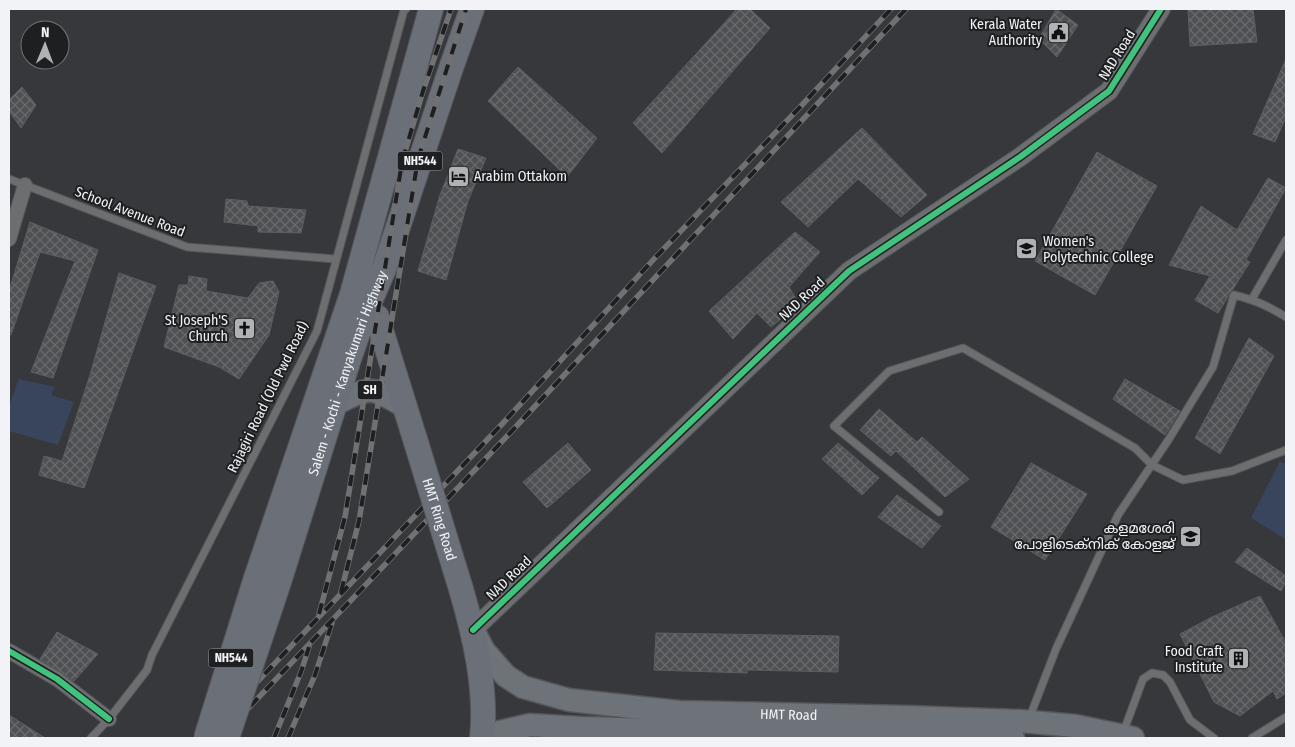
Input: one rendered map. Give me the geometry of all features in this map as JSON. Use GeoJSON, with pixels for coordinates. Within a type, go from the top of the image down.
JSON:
{"type":"FeatureCollection","features":[{"type":"Feature","properties":{"kind":"highway","name":"Salem - Kochi - Kanyakumari Highway"},"geometry":{"type":"LineString","coordinates":[[268,580],[335,404],[352,294],[431,9]]}},
{"type":"Feature","properties":{"kind":"highway","name":"Salem - Kochi - Kanyakumari Highway"},"geometry":{"type":"LineString","coordinates":[[227,738],[268,580],[343,349],[364,313],[384,269],[472,9]]}},
{"type":"Feature","properties":{"kind":"highway","name":"HMT Ring Road"},"geometry":{"type":"LineString","coordinates":[[364,313],[377,317],[404,406],[416,438],[473,630],[482,710],[482,738]]}},
{"type":"Feature","properties":{"kind":"highway","name":"NH544"},"geometry":{"type":"LineString","coordinates":[[206,738],[268,580]]}},
{"type":"Feature","properties":{"kind":"main road","name":"SH"},"geometry":{"type":"LineString","coordinates":[[335,404],[368,390],[379,392],[404,406]]}},
{"type":"Feature","properties":{"kind":"main road","name":"HMT Road"},"geometry":{"type":"LineString","coordinates":[[473,630],[484,651],[506,676],[523,687],[569,700],[679,712],[907,717],[1021,730]]}},
{"type":"Feature","properties":{"kind":"main road","name":"HMT Road"},"geometry":{"type":"LineString","coordinates":[[490,738],[500,732],[530,725],[675,734],[979,737],[1021,730],[1076,726],[1127,737]]}},
{"type":"Feature","properties":{"kind":"street","name":"NAD Road"},"geometry":{"type":"LineString","coordinates":[[473,630],[850,271],[1020,157],[1109,91],[1161,9]]}},
{"type":"Feature","properties":{"kind":"street"},"geometry":{"type":"LineString","coordinates":[[9,238],[25,185]]}},
{"type":"Feature","properties":{"kind":"street"},"geometry":{"type":"LineString","coordinates":[[9,651],[57,679],[109,719]]}},
{"type":"Feature","properties":{"kind":"lane","name":"Rajagiri Road (Old Pwd Road)"},"geometry":{"type":"LineString","coordinates":[[91,738],[109,719],[147,670],[168,622],[316,331],[404,10],[406,9]]}},
{"type":"Feature","properties":{"kind":"lane","name":"School Avenue Road"},"geometry":{"type":"LineString","coordinates":[[9,179],[187,248],[335,260]]}},
{"type":"Feature","properties":{"kind":"lane"},"geometry":{"type":"LineString","coordinates":[[1252,299],[1286,240]]}},
{"type":"Feature","properties":{"kind":"lane"},"geometry":{"type":"LineString","coordinates":[[1021,730],[1118,515],[1152,465],[1213,367],[1234,295],[1266,304],[1286,317]]}},
{"type":"Feature","properties":{"kind":"lane"},"geometry":{"type":"LineString","coordinates":[[939,512],[834,426],[889,371],[963,348],[1135,448],[1152,465],[1183,480],[1232,471],[1286,450]]}},
{"type":"Feature","properties":{"kind":"lane"},"geometry":{"type":"LineString","coordinates":[[1127,737],[1143,678],[1152,673],[1163,675],[1170,682],[1190,720],[1214,738]]}},
{"type":"Feature","properties":{"kind":"lane"},"geometry":{"type":"LineString","coordinates":[[1252,738],[1286,717]]}},
{"type":"Feature","properties":{"kind":"shaded area"},"geometry":{"type":"Polygon","coordinates":[[[19,379],[55,387],[51,395],[74,402],[58,445],[9,431],[9,406],[19,379]]]}},
{"type":"Feature","properties":{"kind":"shaded area"},"geometry":{"type":"Polygon","coordinates":[[[1280,461],[1286,464],[1285,539],[1251,518],[1280,461]]]}},
{"type":"Feature","properties":{"kind":"building"},"geometry":{"type":"Polygon","coordinates":[[[737,9],[750,9],[770,28],[662,153],[633,123],[737,9]]]}},
{"type":"Feature","properties":{"kind":"building","name":"Kerala Water Authority"},"geometry":{"type":"Polygon","coordinates":[[[1056,9],[1078,25],[1057,57],[1039,39],[1056,9]]]}},
{"type":"Feature","properties":{"kind":"building"},"geometry":{"type":"Polygon","coordinates":[[[1188,9],[1253,9],[1257,42],[1190,46],[1188,9]]]}},
{"type":"Feature","properties":{"kind":"building"},"geometry":{"type":"Polygon","coordinates":[[[1286,59],[1286,117],[1275,142],[1253,134],[1286,59]]]}},
{"type":"Feature","properties":{"kind":"building"},"geometry":{"type":"Polygon","coordinates":[[[518,67],[597,138],[567,177],[488,101],[518,67]]]}},
{"type":"Feature","properties":{"kind":"building"},"geometry":{"type":"Polygon","coordinates":[[[22,87],[36,105],[21,128],[9,111],[9,100],[22,87]]]}},
{"type":"Feature","properties":{"kind":"building"},"geometry":{"type":"Polygon","coordinates":[[[862,128],[927,195],[901,217],[858,179],[808,227],[781,202],[862,128]]]}},
{"type":"Feature","properties":{"kind":"building"},"geometry":{"type":"Polygon","coordinates":[[[458,149],[486,158],[468,201],[446,280],[418,271],[440,195],[458,149]]]}},
{"type":"Feature","properties":{"kind":"building"},"geometry":{"type":"Polygon","coordinates":[[[1097,152],[1157,186],[1095,295],[1035,261],[1097,152]]]}},
{"type":"Feature","properties":{"kind":"building"},"geometry":{"type":"Polygon","coordinates":[[[1268,178],[1286,188],[1246,260],[1250,262],[1218,313],[1195,300],[1210,276],[1169,265],[1201,206],[1237,230],[1268,178]]]}},
{"type":"Feature","properties":{"kind":"building"},"geometry":{"type":"Polygon","coordinates":[[[226,199],[247,201],[248,206],[306,210],[301,233],[258,232],[258,226],[224,222],[226,199]]]}},
{"type":"Feature","properties":{"kind":"building"},"geometry":{"type":"Polygon","coordinates":[[[30,222],[98,250],[53,378],[31,372],[75,261],[40,252],[11,335],[9,335],[9,291],[30,222]]]}},
{"type":"Feature","properties":{"kind":"building"},"geometry":{"type":"Polygon","coordinates":[[[795,232],[820,252],[789,287],[799,304],[771,327],[757,313],[733,339],[709,311],[795,232]]]}},
{"type":"Feature","properties":{"kind":"building"},"geometry":{"type":"Polygon","coordinates":[[[119,273],[156,286],[84,488],[39,475],[44,456],[62,461],[90,375],[119,273]]]}},
{"type":"Feature","properties":{"kind":"building"},"geometry":{"type":"Polygon","coordinates":[[[189,276],[207,279],[206,291],[248,298],[259,283],[273,281],[279,292],[269,335],[239,379],[219,367],[164,347],[179,285],[188,285],[189,276]]]}},
{"type":"Feature","properties":{"kind":"building"},"geometry":{"type":"Polygon","coordinates":[[[1249,338],[1274,356],[1220,454],[1195,438],[1249,338]]]}},
{"type":"Feature","properties":{"kind":"building"},"geometry":{"type":"Polygon","coordinates":[[[1125,379],[1180,411],[1165,435],[1113,399],[1125,379]]]}},
{"type":"Feature","properties":{"kind":"building"},"geometry":{"type":"Polygon","coordinates":[[[879,409],[917,442],[922,437],[969,479],[945,497],[896,451],[891,456],[860,430],[879,409]]]}},
{"type":"Feature","properties":{"kind":"building"},"geometry":{"type":"Polygon","coordinates":[[[568,443],[591,470],[547,508],[523,482],[568,443]]]}},
{"type":"Feature","properties":{"kind":"building"},"geometry":{"type":"Polygon","coordinates":[[[838,443],[879,478],[862,495],[822,459],[838,443]]]}},
{"type":"Feature","properties":{"kind":"building"},"geometry":{"type":"Polygon","coordinates":[[[1031,463],[1087,494],[1045,560],[991,527],[1031,463]]]}},
{"type":"Feature","properties":{"kind":"building"},"geometry":{"type":"Polygon","coordinates":[[[897,495],[941,526],[922,548],[878,517],[897,495]]]}},
{"type":"Feature","properties":{"kind":"building"},"geometry":{"type":"Polygon","coordinates":[[[1247,548],[1286,576],[1286,581],[1281,591],[1235,562],[1247,548]]]}},
{"type":"Feature","properties":{"kind":"building","name":"Food Craft Institute"},"geometry":{"type":"Polygon","coordinates":[[[1260,596],[1286,643],[1286,693],[1277,699],[1273,691],[1240,716],[1214,702],[1180,634],[1212,617],[1260,596]]]}},
{"type":"Feature","properties":{"kind":"building"},"geometry":{"type":"Polygon","coordinates":[[[57,632],[98,654],[74,681],[40,659],[57,632]]]}},
{"type":"Feature","properties":{"kind":"building"},"geometry":{"type":"Polygon","coordinates":[[[656,633],[839,636],[838,672],[747,670],[747,673],[654,670],[656,633]]]}},
{"type":"Feature","properties":{"kind":"building"},"geometry":{"type":"Polygon","coordinates":[[[9,715],[45,738],[9,738],[9,715]]]}},
{"type":"Feature","properties":{"kind":"railway"},"geometry":{"type":"LineString","coordinates":[[319,614],[345,517],[402,162],[423,91],[451,9]]}},
{"type":"Feature","properties":{"kind":"railway"},"geometry":{"type":"LineString","coordinates":[[341,592],[359,521],[418,159],[466,9]]}},
{"type":"Feature","properties":{"kind":"railway"},"geometry":{"type":"LineString","coordinates":[[204,738],[504,422],[654,259],[891,9]]}},
{"type":"Feature","properties":{"kind":"railway"},"geometry":{"type":"LineString","coordinates":[[220,738],[510,433],[906,9]]}},
{"type":"Feature","properties":{"kind":"railway"},"geometry":{"type":"LineString","coordinates":[[288,738],[315,675],[332,623]]}},
{"type":"Feature","properties":{"kind":"railway"},"geometry":{"type":"LineString","coordinates":[[274,738],[301,672],[309,647]]}},
{"type":"Feature","properties":{"kind":"cycle path"},"geometry":{"type":"LineString","coordinates":[[473,630],[849,271],[1020,157],[1109,91],[1161,9]]}},
{"type":"Feature","properties":{"kind":"cycle path"},"geometry":{"type":"LineString","coordinates":[[9,651],[57,679],[109,719]]}},
{"type":"Feature","properties":{"kind":"place","name":"Kerala Water Authority"},"geometry":{"type":"Point","coordinates":[1058,32]}},
{"type":"Feature","properties":{"kind":"place","name":"Arabim Ottakom"},"geometry":{"type":"Point","coordinates":[458,176]}},
{"type":"Feature","properties":{"kind":"place","name":"Women's Polytechnic College"},"geometry":{"type":"Point","coordinates":[1027,249]}},
{"type":"Feature","properties":{"kind":"place","name":"St Joseph'S Church"},"geometry":{"type":"Point","coordinates":[244,328]}},
{"type":"Feature","properties":{"kind":"place","name":"കളമശേരി പോളിടെക്നിക് കോളജ്"},"geometry":{"type":"Point","coordinates":[1191,536]}},
{"type":"Feature","properties":{"kind":"place","name":"Food Craft Institute"},"geometry":{"type":"Point","coordinates":[1239,659]}}]}
